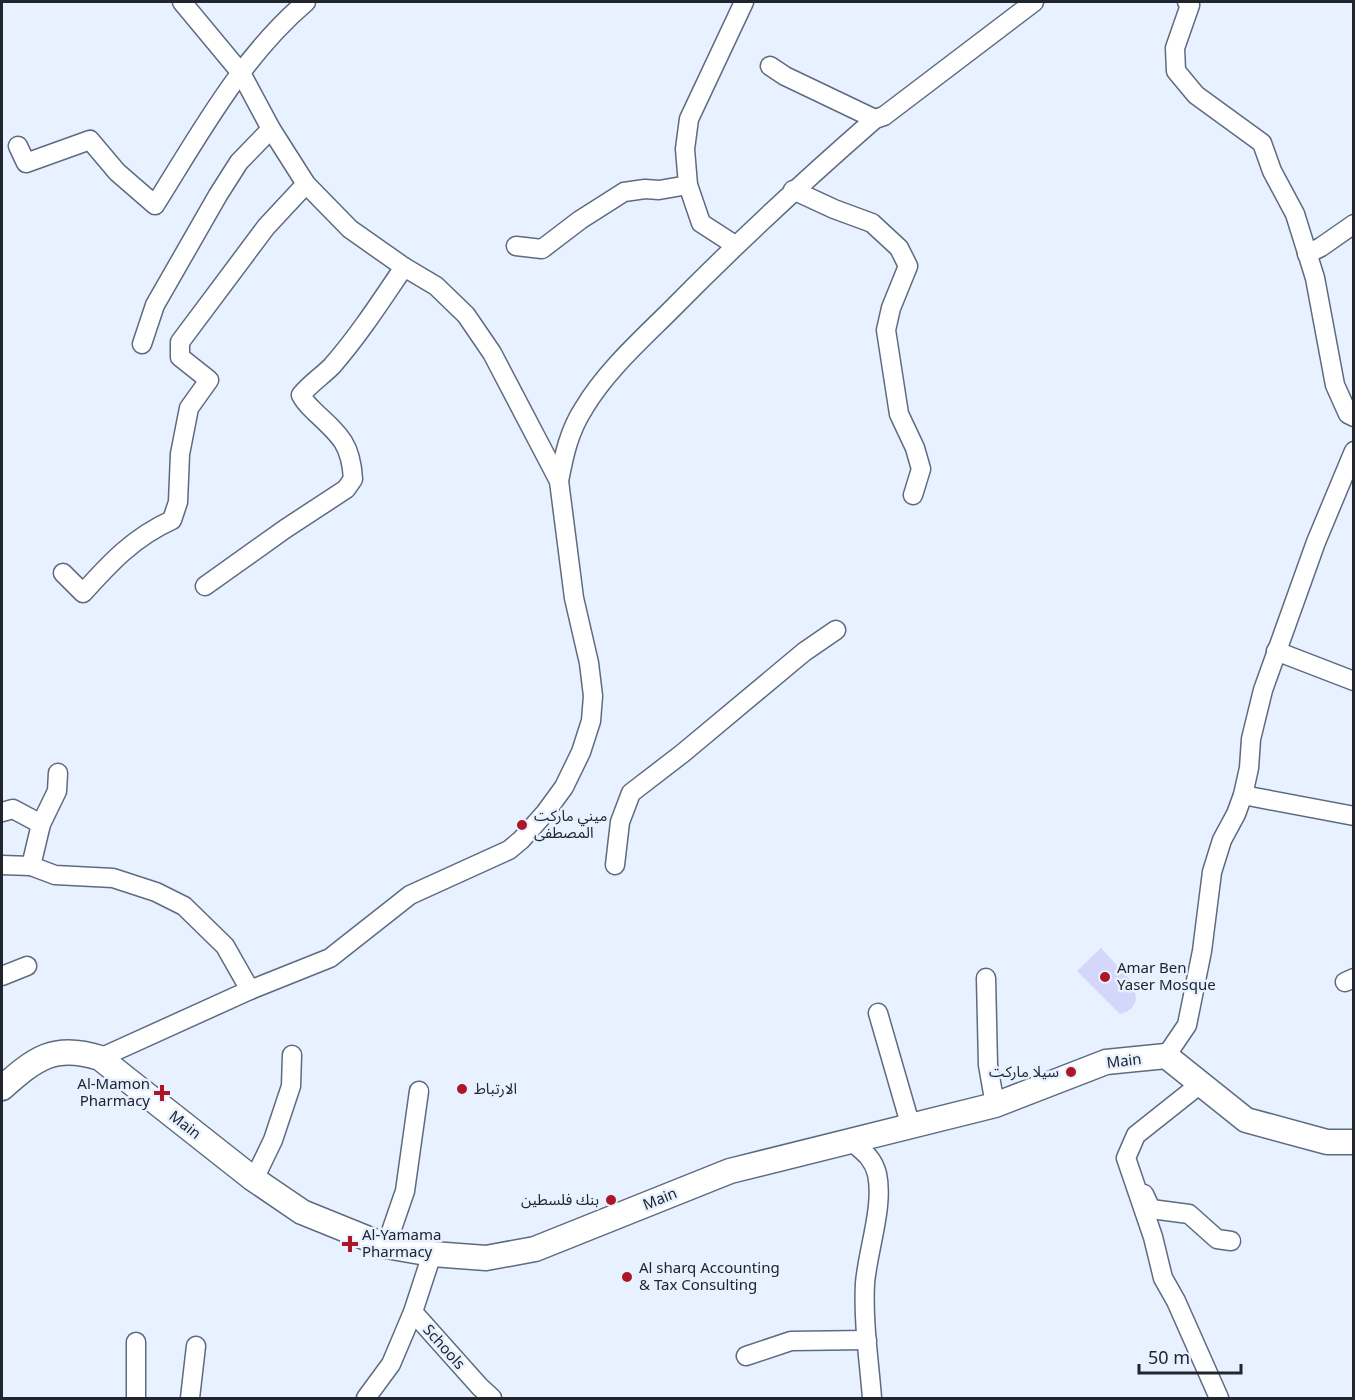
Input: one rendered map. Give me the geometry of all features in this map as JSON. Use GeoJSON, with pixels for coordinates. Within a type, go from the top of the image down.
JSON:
{"type":"FeatureCollection","features":[{"type":"Feature","properties":{"kind":"main road","name":"Main"},"geometry":{"type":"LineString","coordinates":[[2,1088],[25,1067],[43,1057],[64,1051],[83,1052],[100,1058],[252,1178],[302,1212],[386,1246],[432,1254],[486,1258],[535,1248],[730,1172],[995,1105],[1106,1062],[1166,1056]]}},
{"type":"Feature","properties":{"kind":"main road"},"geometry":{"type":"LineString","coordinates":[[1166,1056],[1199,1085],[1246,1120],[1327,1142],[1353,1142]]}},
{"type":"Feature","properties":{"kind":"street"},"geometry":{"type":"LineString","coordinates":[[182,2],[241,73],[271,129],[306,184],[350,229],[404,267],[436,286],[466,315],[492,352],[559,481]]}},
{"type":"Feature","properties":{"kind":"street"},"geometry":{"type":"LineString","coordinates":[[18,147],[26,163],[90,140],[117,172],[155,205],[241,73],[273,32],[306,2]]}},
{"type":"Feature","properties":{"kind":"street"},"geometry":{"type":"LineString","coordinates":[[735,245],[701,223],[688,185],[685,148],[689,119],[744,2]]}},
{"type":"Feature","properties":{"kind":"street"},"geometry":{"type":"LineString","coordinates":[[100,1058],[250,990],[330,958],[410,895],[509,850],[545,813],[564,787],[591,721],[593,696],[589,663],[573,598],[559,481],[567,443],[583,408],[602,383],[735,245],[793,190],[875,119],[884,116],[1034,2]]}},
{"type":"Feature","properties":{"kind":"street"},"geometry":{"type":"LineString","coordinates":[[1187,2],[1190,5],[1175,48],[1176,71],[1196,95],[1262,143],[1272,171],[1295,214],[1315,278],[1335,385],[1348,414],[1353,417]]}},
{"type":"Feature","properties":{"kind":"street"},"geometry":{"type":"LineString","coordinates":[[770,66],[785,76],[806,84],[875,119]]}},
{"type":"Feature","properties":{"kind":"street"},"geometry":{"type":"LineString","coordinates":[[142,344],[155,305],[218,195],[239,162],[271,129]]}},
{"type":"Feature","properties":{"kind":"street"},"geometry":{"type":"LineString","coordinates":[[63,573],[83,593],[120,553],[155,528],[172,520],[178,502],[180,454],[189,408],[209,380],[180,357],[180,342],[266,227],[306,184]]}},
{"type":"Feature","properties":{"kind":"street"},"geometry":{"type":"LineString","coordinates":[[516,246],[542,249],[624,192],[659,190],[688,185]]}},
{"type":"Feature","properties":{"kind":"street"},"geometry":{"type":"LineString","coordinates":[[793,190],[872,223],[899,248],[908,266],[891,308],[886,330],[899,414],[915,448],[921,469],[913,495]]}},
{"type":"Feature","properties":{"kind":"street"},"geometry":{"type":"LineString","coordinates":[[1307,255],[1321,248],[1353,224]]}},
{"type":"Feature","properties":{"kind":"street"},"geometry":{"type":"LineString","coordinates":[[205,586],[346,489],[354,479],[352,459],[343,440],[305,403],[301,395],[311,382],[330,368],[365,326],[404,267]]}},
{"type":"Feature","properties":{"kind":"street"},"geometry":{"type":"LineString","coordinates":[[1166,1056],[1187,1025],[1202,951],[1212,872],[1222,840],[1230,828],[1243,795],[1256,714],[1276,651],[1316,542],[1353,451]]}},
{"type":"Feature","properties":{"kind":"street"},"geometry":{"type":"LineString","coordinates":[[615,866],[620,822],[631,793],[683,753],[804,652],[837,630]]}},
{"type":"Feature","properties":{"kind":"street"},"geometry":{"type":"LineString","coordinates":[[1276,651],[1353,681]]}},
{"type":"Feature","properties":{"kind":"street"},"geometry":{"type":"LineString","coordinates":[[31,866],[41,824],[57,791],[58,773]]}},
{"type":"Feature","properties":{"kind":"street"},"geometry":{"type":"LineString","coordinates":[[1243,795],[1353,816]]}},
{"type":"Feature","properties":{"kind":"street"},"geometry":{"type":"LineString","coordinates":[[2,812],[13,809],[41,824]]}},
{"type":"Feature","properties":{"kind":"street"},"geometry":{"type":"LineString","coordinates":[[2,865],[31,866],[55,875],[113,878],[156,892],[184,906],[225,946],[250,990]]}},
{"type":"Feature","properties":{"kind":"street"},"geometry":{"type":"LineString","coordinates":[[2,976],[27,966]]}},
{"type":"Feature","properties":{"kind":"street"},"geometry":{"type":"LineString","coordinates":[[986,978],[988,1065],[995,1105]]}},
{"type":"Feature","properties":{"kind":"street"},"geometry":{"type":"LineString","coordinates":[[878,1013],[911,1127]]}},
{"type":"Feature","properties":{"kind":"street"},"geometry":{"type":"LineString","coordinates":[[252,1178],[273,1140],[291,1086],[292,1055]]}},
{"type":"Feature","properties":{"kind":"street"},"geometry":{"type":"LineString","coordinates":[[1199,1085],[1136,1135],[1126,1158],[1153,1237],[1163,1278],[1176,1301],[1219,1398]]}},
{"type":"Feature","properties":{"kind":"street"},"geometry":{"type":"LineString","coordinates":[[386,1246],[405,1191],[419,1091]]}},
{"type":"Feature","properties":{"kind":"street"},"geometry":{"type":"LineString","coordinates":[[852,1142],[871,1157],[877,1175],[878,1204],[865,1285],[872,1398]]}},
{"type":"Feature","properties":{"kind":"street"},"geometry":{"type":"LineString","coordinates":[[1126,1158],[1151,1209],[1189,1214],[1217,1239],[1231,1241]]}},
{"type":"Feature","properties":{"kind":"street","name":"Schools"},"geometry":{"type":"LineString","coordinates":[[432,1254],[413,1312],[492,1398]]}},
{"type":"Feature","properties":{"kind":"street"},"geometry":{"type":"LineString","coordinates":[[366,1398],[391,1364],[413,1312]]}},
{"type":"Feature","properties":{"kind":"street"},"geometry":{"type":"LineString","coordinates":[[746,1356],[791,1341],[867,1340]]}},
{"type":"Feature","properties":{"kind":"street"},"geometry":{"type":"LineString","coordinates":[[136,1342],[136,1398]]}},
{"type":"Feature","properties":{"kind":"street"},"geometry":{"type":"LineString","coordinates":[[190,1398],[196,1346]]}},
{"type":"Feature","properties":{"kind":"building","name":"Amar Ben Yaser Mosque"},"geometry":{"type":"Polygon","coordinates":[[[1101,948],[1133,983],[1129,986],[1135,992],[1136,1000],[1132,1008],[1126,1012],[1120,1014],[1077,971],[1101,948]]]}},
{"type":"Feature","properties":{"kind":"place","name":"ميني ماركت المصطفى"},"geometry":{"type":"Point","coordinates":[522,825]}},
{"type":"Feature","properties":{"kind":"place","name":"Amar Ben Yaser Mosque"},"geometry":{"type":"Point","coordinates":[1105,977]}},
{"type":"Feature","properties":{"kind":"place","name":"سيلا ماركت"},"geometry":{"type":"Point","coordinates":[1071,1072]}},
{"type":"Feature","properties":{"kind":"place","name":"الارتباط"},"geometry":{"type":"Point","coordinates":[462,1089]}},
{"type":"Feature","properties":{"kind":"place","name":"Al-Mamon Pharmacy"},"geometry":{"type":"Point","coordinates":[162,1093]}},
{"type":"Feature","properties":{"kind":"place","name":"بنك فلسطين"},"geometry":{"type":"Point","coordinates":[611,1200]}},
{"type":"Feature","properties":{"kind":"place","name":"Al-Yamama Pharmacy"},"geometry":{"type":"Point","coordinates":[350,1244]}},
{"type":"Feature","properties":{"kind":"place","name":"Al sharq Accounting & Tax Consulting"},"geometry":{"type":"Point","coordinates":[627,1277]}}]}
